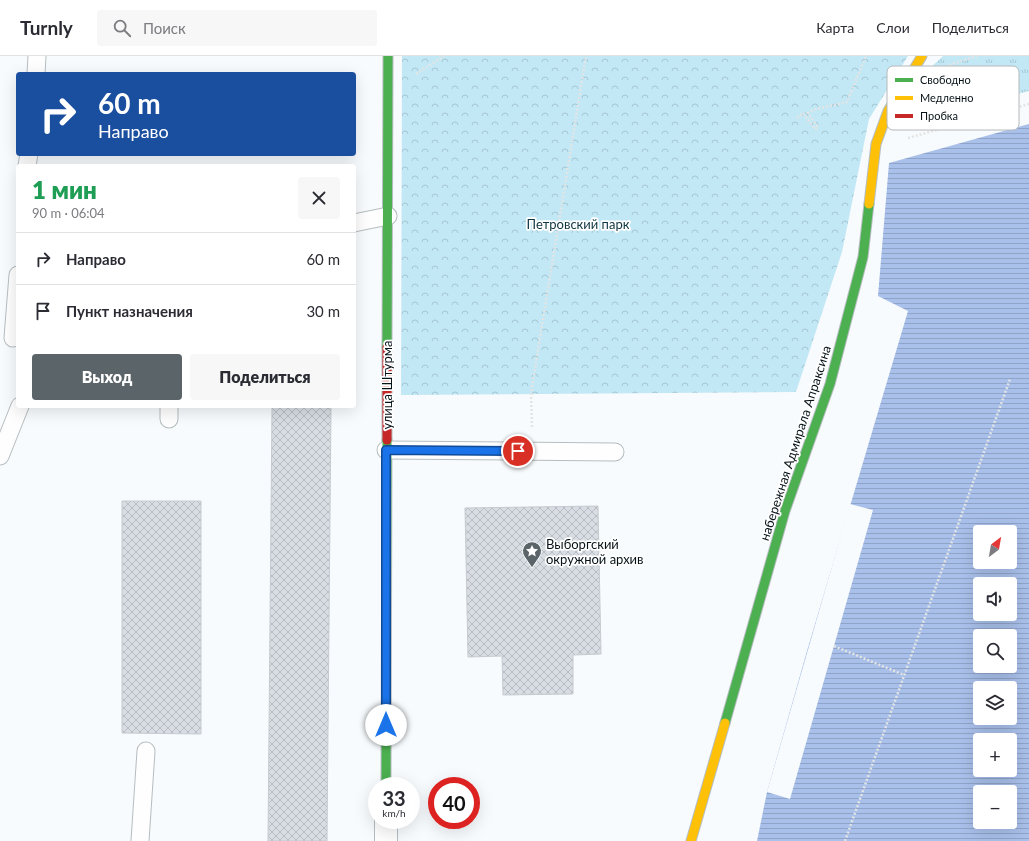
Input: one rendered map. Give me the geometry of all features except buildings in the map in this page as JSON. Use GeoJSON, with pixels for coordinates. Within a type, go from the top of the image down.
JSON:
{"type":"FeatureCollection","features":[{"type":"Feature","properties":{"kind":"street","name":"улица Штурма"},"geometry":{"type":"LineString","coordinates":[[386,777],[388,56]]}},
{"type":"Feature","properties":{"kind":"street","name":"набережная Адмирала Апраксина"},"geometry":{"type":"LineString","coordinates":[[916,66],[922,56]]}},
{"type":"Feature","properties":{"kind":"street","name":"набережная Адмирала Апраксина"},"geometry":{"type":"LineString","coordinates":[[691,841],[785,511],[830,384],[863,257],[876,144],[887,114]]}},
{"type":"Feature","properties":{"kind":"street"},"geometry":{"type":"LineString","coordinates":[[386,829],[386,841]]}},
{"type":"Feature","properties":{"kind":"lane"},"geometry":{"type":"LineString","coordinates":[[36,72],[37,56]]}},
{"type":"Feature","properties":{"kind":"lane"},"geometry":{"type":"LineString","coordinates":[[356,223],[388,216]]}},
{"type":"Feature","properties":{"kind":"lane"},"geometry":{"type":"LineString","coordinates":[[12,338],[16,296]]}},
{"type":"Feature","properties":{"kind":"lane"},"geometry":{"type":"LineString","coordinates":[[0,456],[19,408]]}},
{"type":"Feature","properties":{"kind":"lane"},"geometry":{"type":"LineString","coordinates":[[386,450],[615,452]]}},
{"type":"Feature","properties":{"kind":"lane"},"geometry":{"type":"LineString","coordinates":[[140,841],[146,751]]}},
{"type":"Feature","properties":{"kind":"path"},"geometry":{"type":"LineString","coordinates":[[414,75],[444,56]]}},
{"type":"Feature","properties":{"kind":"path"},"geometry":{"type":"LineString","coordinates":[[532,451],[531,394],[586,56]]}},
{"type":"Feature","properties":{"kind":"path"},"geometry":{"type":"LineString","coordinates":[[797,118],[803,114],[815,130],[818,127],[808,113],[813,110],[847,102],[866,56]]}},
{"type":"Feature","properties":{"kind":"path"},"geometry":{"type":"LineString","coordinates":[[1019,107],[1029,104]]}},
{"type":"Feature","properties":{"kind":"path"},"geometry":{"type":"LineString","coordinates":[[902,140],[937,130]]}},
{"type":"Feature","properties":{"kind":"path"},"geometry":{"type":"LineString","coordinates":[[845,841],[1010,379]]}},
{"type":"Feature","properties":{"kind":"path"},"geometry":{"type":"LineString","coordinates":[[834,646],[904,675]]}},
{"type":"Feature","properties":{"kind":"green space","name":"Петровский парк"},"geometry":{"type":"Polygon","coordinates":[[[402,56],[908,56],[902,66],[887,66],[887,90],[869,119],[842,252],[796,392],[401,395],[402,56]]]}},
{"type":"Feature","properties":{"kind":"green space"},"geometry":{"type":"Polygon","coordinates":[[[943,56],[1029,56],[1029,91],[1019,94],[1019,66],[932,66],[943,56]]]}},
{"type":"Feature","properties":{"kind":"shaded area"},"geometry":{"type":"Polygon","coordinates":[[[1029,124],[1029,841],[757,841],[767,792],[807,651],[908,311],[878,296],[889,163],[1007,130],[1019,130],[1019,127],[1029,124]]]}},
{"type":"Feature","properties":{"kind":"pier"},"geometry":{"type":"Polygon","coordinates":[[[850,504],[873,510],[790,799],[767,792],[850,504]]]}},
{"type":"Feature","properties":{"kind":"traffic: fast"},"geometry":{"type":"LineString","coordinates":[[387,347],[388,56]]}},
{"type":"Feature","properties":{"kind":"traffic: fast"},"geometry":{"type":"LineString","coordinates":[[725,723],[785,511],[830,384],[863,257],[869,204]]}},
{"type":"Feature","properties":{"kind":"traffic: fast"},"geometry":{"type":"LineString","coordinates":[[386,777],[387,440]]}},
{"type":"Feature","properties":{"kind":"traffic: slow"},"geometry":{"type":"LineString","coordinates":[[916,66],[922,56]]}},
{"type":"Feature","properties":{"kind":"traffic: slow"},"geometry":{"type":"LineString","coordinates":[[869,204],[876,144],[887,114]]}},
{"type":"Feature","properties":{"kind":"traffic: slow"},"geometry":{"type":"LineString","coordinates":[[691,841],[725,723]]}},
{"type":"Feature","properties":{"kind":"traffic: jam"},"geometry":{"type":"LineString","coordinates":[[387,347],[387,440]]}},
{"type":"Feature","properties":{"kind":"place","name":"Выборгский окружной архив"},"geometry":{"type":"Point","coordinates":[532,568]}},
{"type":"Feature","properties":{"kind":"route"},"geometry":{"type":"LineString","coordinates":[[386,725],[386,450],[518,451]]}}]}
